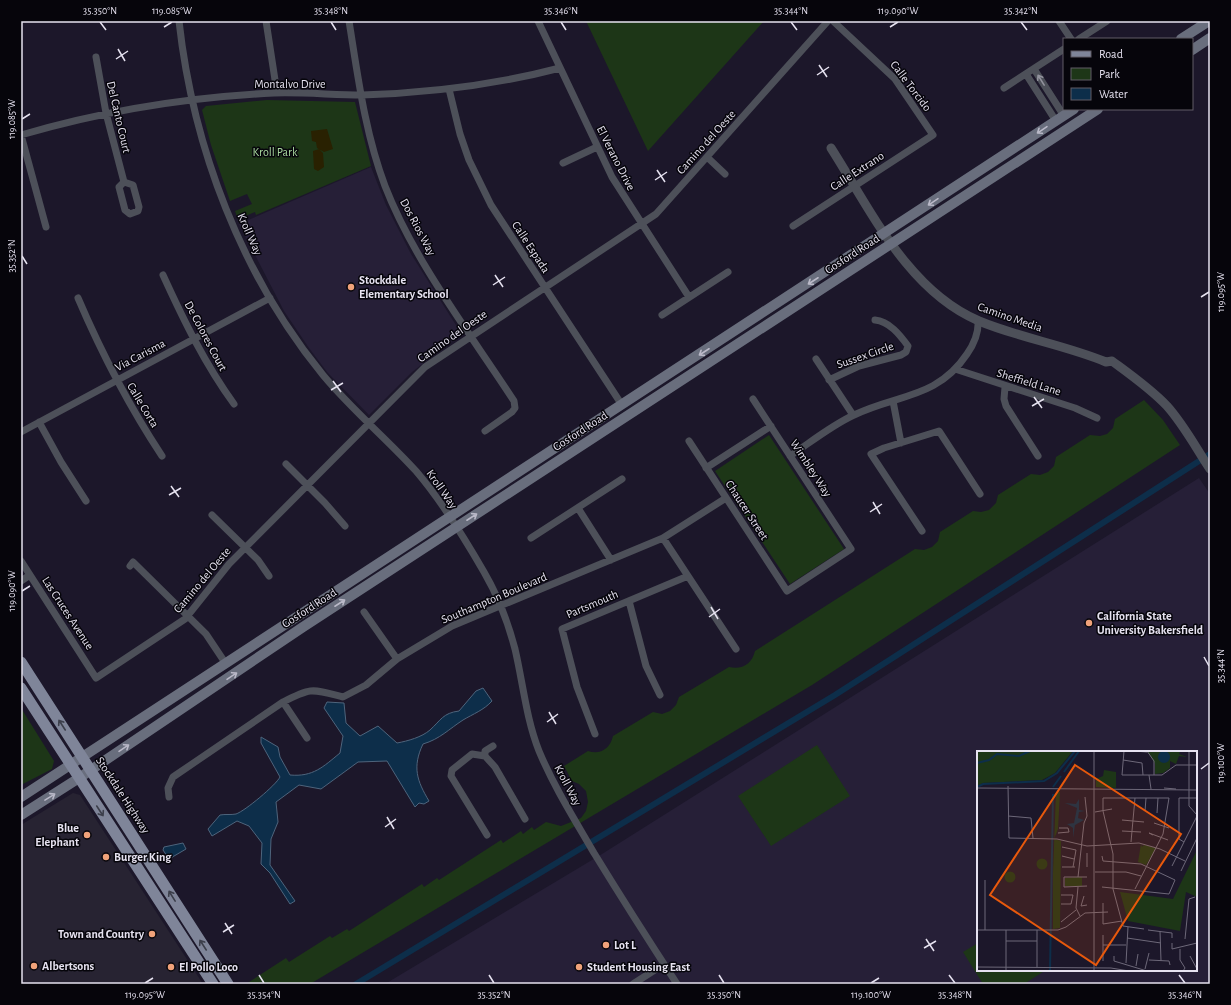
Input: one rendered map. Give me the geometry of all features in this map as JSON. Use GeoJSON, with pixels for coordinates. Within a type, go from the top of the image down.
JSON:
{"type":"FeatureCollection","features":[{"type":"Feature","properties":{"kind":"main road"},"geometry":{"type":"LineString","coordinates":[[1183,38],[1209,21]]}},
{"type":"Feature","properties":{"kind":"main road"},"geometry":{"type":"LineString","coordinates":[[1193,49],[1210,38]]}},
{"type":"Feature","properties":{"kind":"main road","name":"Gosford Road"},"geometry":{"type":"LineString","coordinates":[[21,797],[885,234],[1072,110]]}},
{"type":"Feature","properties":{"kind":"main road","name":"Gosford Road"},"geometry":{"type":"LineString","coordinates":[[21,815],[79,778],[303,628],[1096,110]]}},
{"type":"Feature","properties":{"kind":"main road","name":"Stockdale Highway"},"geometry":{"type":"LineString","coordinates":[[21,662],[228,984]]}},
{"type":"Feature","properties":{"kind":"main road"},"geometry":{"type":"LineString","coordinates":[[21,688],[213,984]]}},
{"type":"Feature","properties":{"kind":"street","name":"Kroll Way"},"geometry":{"type":"LineString","coordinates":[[179,21],[193,100],[209,161],[241,243],[270,298],[309,357],[340,394],[419,474],[483,571],[501,606],[515,649],[527,712],[538,748],[563,800],[584,836],[677,984]]}},
{"type":"Feature","properties":{"kind":"street"},"geometry":{"type":"LineString","coordinates":[[266,21],[277,93]]}},
{"type":"Feature","properties":{"kind":"street","name":"Dos Rios Way"},"geometry":{"type":"LineString","coordinates":[[349,21],[361,95],[377,164],[394,207],[415,248],[514,401],[515,408],[512,412],[485,431]]}},
{"type":"Feature","properties":{"kind":"street","name":"El Verano Drive"},"geometry":{"type":"LineString","coordinates":[[538,21],[612,177],[689,297]]}},
{"type":"Feature","properties":{"kind":"street","name":"Camino del Oeste"},"geometry":{"type":"LineString","coordinates":[[96,678],[176,626],[188,616],[224,569],[425,367],[471,335],[641,224],[662,208],[828,21]]}},
{"type":"Feature","properties":{"kind":"street","name":"Calle Torcido"},"geometry":{"type":"LineString","coordinates":[[833,21],[895,79],[933,135]]}},
{"type":"Feature","properties":{"kind":"street"},"geometry":{"type":"LineString","coordinates":[[1060,21],[1070,38]]}},
{"type":"Feature","properties":{"kind":"street"},"geometry":{"type":"LineString","coordinates":[[1081,38],[1107,21]]}},
{"type":"Feature","properties":{"kind":"street"},"geometry":{"type":"LineString","coordinates":[[1004,88],[1063,50]]}},
{"type":"Feature","properties":{"kind":"street","name":"Del Canto Court"},"geometry":{"type":"LineString","coordinates":[[96,58],[106,113],[124,182]]}},
{"type":"Feature","properties":{"kind":"street","name":"Montalvo Drive"},"geometry":{"type":"LineString","coordinates":[[21,135],[106,113],[193,100],[277,93],[361,95],[448,89],[506,80],[560,68]]}},
{"type":"Feature","properties":{"kind":"street"},"geometry":{"type":"LineString","coordinates":[[1034,69],[1060,118]]}},
{"type":"Feature","properties":{"kind":"street"},"geometry":{"type":"LineString","coordinates":[[1026,74],[1060,118]]}},
{"type":"Feature","properties":{"kind":"street","name":"Calle Espada"},"geometry":{"type":"LineString","coordinates":[[448,89],[460,134],[479,183],[544,287],[622,405]]}},
{"type":"Feature","properties":{"kind":"street"},"geometry":{"type":"LineString","coordinates":[[21,135],[46,227]]}},
{"type":"Feature","properties":{"kind":"street","name":"Calle Extrano"},"geometry":{"type":"LineString","coordinates":[[793,226],[933,135]]}},
{"type":"Feature","properties":{"kind":"street"},"geometry":{"type":"LineString","coordinates":[[563,163],[597,147]]}},
{"type":"Feature","properties":{"kind":"street","name":"Camino Media"},"geometry":{"type":"LineString","coordinates":[[831,148],[885,234],[925,285],[950,305],[978,320],[1106,362],[1112,361],[1146,386],[1167,406],[1209,468]]}},
{"type":"Feature","properties":{"kind":"street"},"geometry":{"type":"LineString","coordinates":[[707,157],[725,174]]}},
{"type":"Feature","properties":{"kind":"street"},"geometry":{"type":"LineString","coordinates":[[662,315],[728,272]]}},
{"type":"Feature","properties":{"kind":"street","name":"De Colores Court"},"geometry":{"type":"LineString","coordinates":[[163,275],[213,375],[234,404]]}},
{"type":"Feature","properties":{"kind":"street","name":"Calle Corta"},"geometry":{"type":"LineString","coordinates":[[78,298],[116,381],[137,418],[162,456]]}},
{"type":"Feature","properties":{"kind":"street","name":"Via Carisma"},"geometry":{"type":"LineString","coordinates":[[21,432],[270,298]]}},
{"type":"Feature","properties":{"kind":"street","name":"Sussex Circle"},"geometry":{"type":"LineString","coordinates":[[829,380],[859,366],[906,352],[908,346],[900,336],[888,324],[881,320],[875,320]]}},
{"type":"Feature","properties":{"kind":"street"},"geometry":{"type":"LineString","coordinates":[[790,456],[853,415],[866,409],[929,388],[954,369],[963,360],[975,339],[979,328],[978,320]]}},
{"type":"Feature","properties":{"kind":"street"},"geometry":{"type":"LineString","coordinates":[[816,359],[853,415]]}},
{"type":"Feature","properties":{"kind":"street","name":"Sheffield Lane"},"geometry":{"type":"LineString","coordinates":[[954,369],[1005,387],[1075,408],[1097,418]]}},
{"type":"Feature","properties":{"kind":"street"},"geometry":{"type":"LineString","coordinates":[[1005,387],[1004,393],[1006,406],[1038,456]]}},
{"type":"Feature","properties":{"kind":"street","name":"Wimbley Way"},"geometry":{"type":"LineString","coordinates":[[753,399],[851,549],[787,591]]}},
{"type":"Feature","properties":{"kind":"street"},"geometry":{"type":"LineString","coordinates":[[893,401],[901,443]]}},
{"type":"Feature","properties":{"kind":"street"},"geometry":{"type":"LineString","coordinates":[[39,422],[61,462],[86,501]]}},
{"type":"Feature","properties":{"kind":"street"},"geometry":{"type":"LineString","coordinates":[[706,468],[770,426]]}},
{"type":"Feature","properties":{"kind":"street"},"geometry":{"type":"LineString","coordinates":[[922,531],[871,454],[939,431],[980,494]]}},
{"type":"Feature","properties":{"kind":"street","name":"Chaucer Street"},"geometry":{"type":"LineString","coordinates":[[689,441],[787,591]]}},
{"type":"Feature","properties":{"kind":"street"},"geometry":{"type":"LineString","coordinates":[[286,464],[345,526]]}},
{"type":"Feature","properties":{"kind":"street"},"geometry":{"type":"LineString","coordinates":[[531,538],[622,479]]}},
{"type":"Feature","properties":{"kind":"street","name":"Southampton Boulevard"},"geometry":{"type":"LineString","coordinates":[[169,797],[168,788],[173,777],[283,702],[302,692],[315,689],[343,697],[366,685],[397,659],[452,626],[663,538],[726,498]]}},
{"type":"Feature","properties":{"kind":"street"},"geometry":{"type":"LineString","coordinates":[[578,508],[611,560]]}},
{"type":"Feature","properties":{"kind":"street"},"geometry":{"type":"LineString","coordinates":[[212,515],[258,560],[269,576]]}},
{"type":"Feature","properties":{"kind":"street"},"geometry":{"type":"LineString","coordinates":[[663,538],[736,650]]}},
{"type":"Feature","properties":{"kind":"street","name":"Las Cruces Avenue"},"geometry":{"type":"LineString","coordinates":[[21,561],[96,678]]}},
{"type":"Feature","properties":{"kind":"street"},"geometry":{"type":"LineString","coordinates":[[130,566],[133,562],[206,634],[226,664]]}},
{"type":"Feature","properties":{"kind":"street"},"geometry":{"type":"LineString","coordinates":[[21,581],[30,575]]}},
{"type":"Feature","properties":{"kind":"street","name":"Partsmouth"},"geometry":{"type":"LineString","coordinates":[[595,734],[577,687],[562,629],[688,576]]}},
{"type":"Feature","properties":{"kind":"street"},"geometry":{"type":"LineString","coordinates":[[629,601],[646,666],[660,695]]}},
{"type":"Feature","properties":{"kind":"street"},"geometry":{"type":"LineString","coordinates":[[364,612],[397,659]]}},
{"type":"Feature","properties":{"kind":"street"},"geometry":{"type":"LineString","coordinates":[[283,702],[307,738]]}},
{"type":"Feature","properties":{"kind":"street"},"geometry":{"type":"LineString","coordinates":[[485,756],[486,751],[493,746]]}},
{"type":"Feature","properties":{"kind":"street"},"geometry":{"type":"LineString","coordinates":[[487,835],[451,776],[452,770],[472,754],[485,756],[495,767],[525,819]]}},
{"type":"Feature","properties":{"kind":"street"},"geometry":{"type":"LineString","coordinates":[[633,984],[664,964]]}},
{"type":"Feature","properties":{"kind":"shaded area","name":"Stockdale Elementary School"},"geometry":{"type":"Polygon","coordinates":[[[371,167],[386,205],[411,254],[459,330],[460,335],[412,372],[369,415],[327,372],[309,348],[284,311],[239,224],[371,167]]]}},
{"type":"Feature","properties":{"kind":"shaded area","name":"California State University Bakersfield"},"geometry":{"type":"Polygon","coordinates":[[[1199,478],[1210,494],[1210,984],[385,984],[602,854],[1199,478]]]}},
{"type":"Feature","properties":{"kind":"shaded area"},"geometry":{"type":"Polygon","coordinates":[[[73,793],[80,795],[203,984],[21,984],[21,825],[73,793]]]}},
{"type":"Feature","properties":{"kind":"green space"},"geometry":{"type":"Polygon","coordinates":[[[586,21],[764,21],[648,151],[586,21]]]}},
{"type":"Feature","properties":{"kind":"green space","name":"Kroll Park"},"geometry":{"type":"Polygon","coordinates":[[[267,100],[355,102],[371,166],[256,215],[255,212],[238,219],[235,211],[252,204],[247,194],[230,201],[211,145],[202,110],[206,106],[267,100]]]}},
{"type":"Feature","properties":{"kind":"green space"},"geometry":{"type":"Polygon","coordinates":[[[1144,400],[1163,420],[1180,445],[812,685],[310,984],[246,984],[286,958],[289,962],[330,936],[332,938],[347,929],[349,931],[422,884],[424,887],[437,878],[439,880],[501,840],[503,843],[521,831],[523,834],[532,827],[534,830],[546,822],[561,826],[581,818],[586,811],[588,802],[586,791],[579,784],[572,781],[564,766],[588,751],[597,752],[604,750],[612,741],[613,736],[653,712],[662,714],[670,711],[676,705],[679,697],[729,667],[738,668],[746,665],[754,656],[755,651],[915,549],[924,550],[932,547],[938,541],[940,532],[973,511],[981,512],[989,510],[996,503],[998,495],[1031,474],[1040,475],[1048,472],[1054,466],[1056,457],[1090,435],[1100,436],[1107,434],[1113,428],[1115,419],[1144,400]]]}},
{"type":"Feature","properties":{"kind":"green space"},"geometry":{"type":"Polygon","coordinates":[[[769,435],[844,549],[790,584],[715,471],[769,435]]]}},
{"type":"Feature","properties":{"kind":"green space"},"geometry":{"type":"Polygon","coordinates":[[[21,708],[54,761],[52,769],[21,785],[21,708]]]}},
{"type":"Feature","properties":{"kind":"green space"},"geometry":{"type":"Polygon","coordinates":[[[817,745],[850,796],[771,846],[738,796],[817,745]]]}},
{"type":"Feature","properties":{"kind":"green space"},"geometry":{"type":"Polygon","coordinates":[[[977,944],[977,971],[1044,971],[1024,984],[983,984],[963,952],[977,944]]]}},
{"type":"Feature","properties":{"kind":"sand"},"geometry":{"type":"Polygon","coordinates":[[[327,129],[333,149],[324,152],[317,148],[316,142],[312,141],[311,131],[327,129]]]}},
{"type":"Feature","properties":{"kind":"sand"},"geometry":{"type":"Polygon","coordinates":[[[319,149],[323,153],[324,167],[318,171],[314,169],[313,151],[319,149]]]}},
{"type":"Feature","properties":{"kind":"water"},"geometry":{"type":"Polygon","coordinates":[[[483,688],[492,701],[489,704],[439,737],[423,744],[418,760],[417,774],[421,787],[429,801],[424,804],[419,803],[415,807],[387,761],[358,762],[321,789],[299,785],[276,802],[278,822],[271,839],[270,865],[295,901],[290,904],[270,873],[261,864],[262,843],[249,826],[237,821],[212,836],[208,829],[220,815],[236,814],[253,803],[280,777],[261,743],[261,737],[278,747],[280,757],[290,775],[311,773],[323,767],[340,753],[343,736],[324,708],[327,702],[344,703],[346,723],[360,736],[378,726],[397,743],[423,735],[449,713],[459,711],[476,691],[483,688]]]}},
{"type":"Feature","properties":{"kind":"water"},"geometry":{"type":"Polygon","coordinates":[[[183,843],[186,849],[169,859],[163,850],[164,847],[183,843]]]}},
{"type":"Feature","properties":{"kind":"waterway"},"geometry":{"type":"LineString","coordinates":[[356,984],[835,695],[1210,454]]}},
{"type":"Feature","properties":{"kind":"place","name":"Stockdale Elementary School"},"geometry":{"type":"Point","coordinates":[351,287]}},
{"type":"Feature","properties":{"kind":"place","name":"California State University Bakersfield"},"geometry":{"type":"Point","coordinates":[1089,623]}},
{"type":"Feature","properties":{"kind":"place","name":"Blue Elephant"},"geometry":{"type":"Point","coordinates":[87,835]}},
{"type":"Feature","properties":{"kind":"place","name":"Burger King"},"geometry":{"type":"Point","coordinates":[106,857]}},
{"type":"Feature","properties":{"kind":"place","name":"Town and Country"},"geometry":{"type":"Point","coordinates":[152,934]}},
{"type":"Feature","properties":{"kind":"place","name":"Lot L"},"geometry":{"type":"Point","coordinates":[606,945]}},
{"type":"Feature","properties":{"kind":"place","name":"Albertsons"},"geometry":{"type":"Point","coordinates":[34,966]}},
{"type":"Feature","properties":{"kind":"place","name":"El Pollo Loco"},"geometry":{"type":"Point","coordinates":[171,967]}},
{"type":"Feature","properties":{"kind":"place","name":"Student Housing East"},"geometry":{"type":"Point","coordinates":[579,967]}}]}
